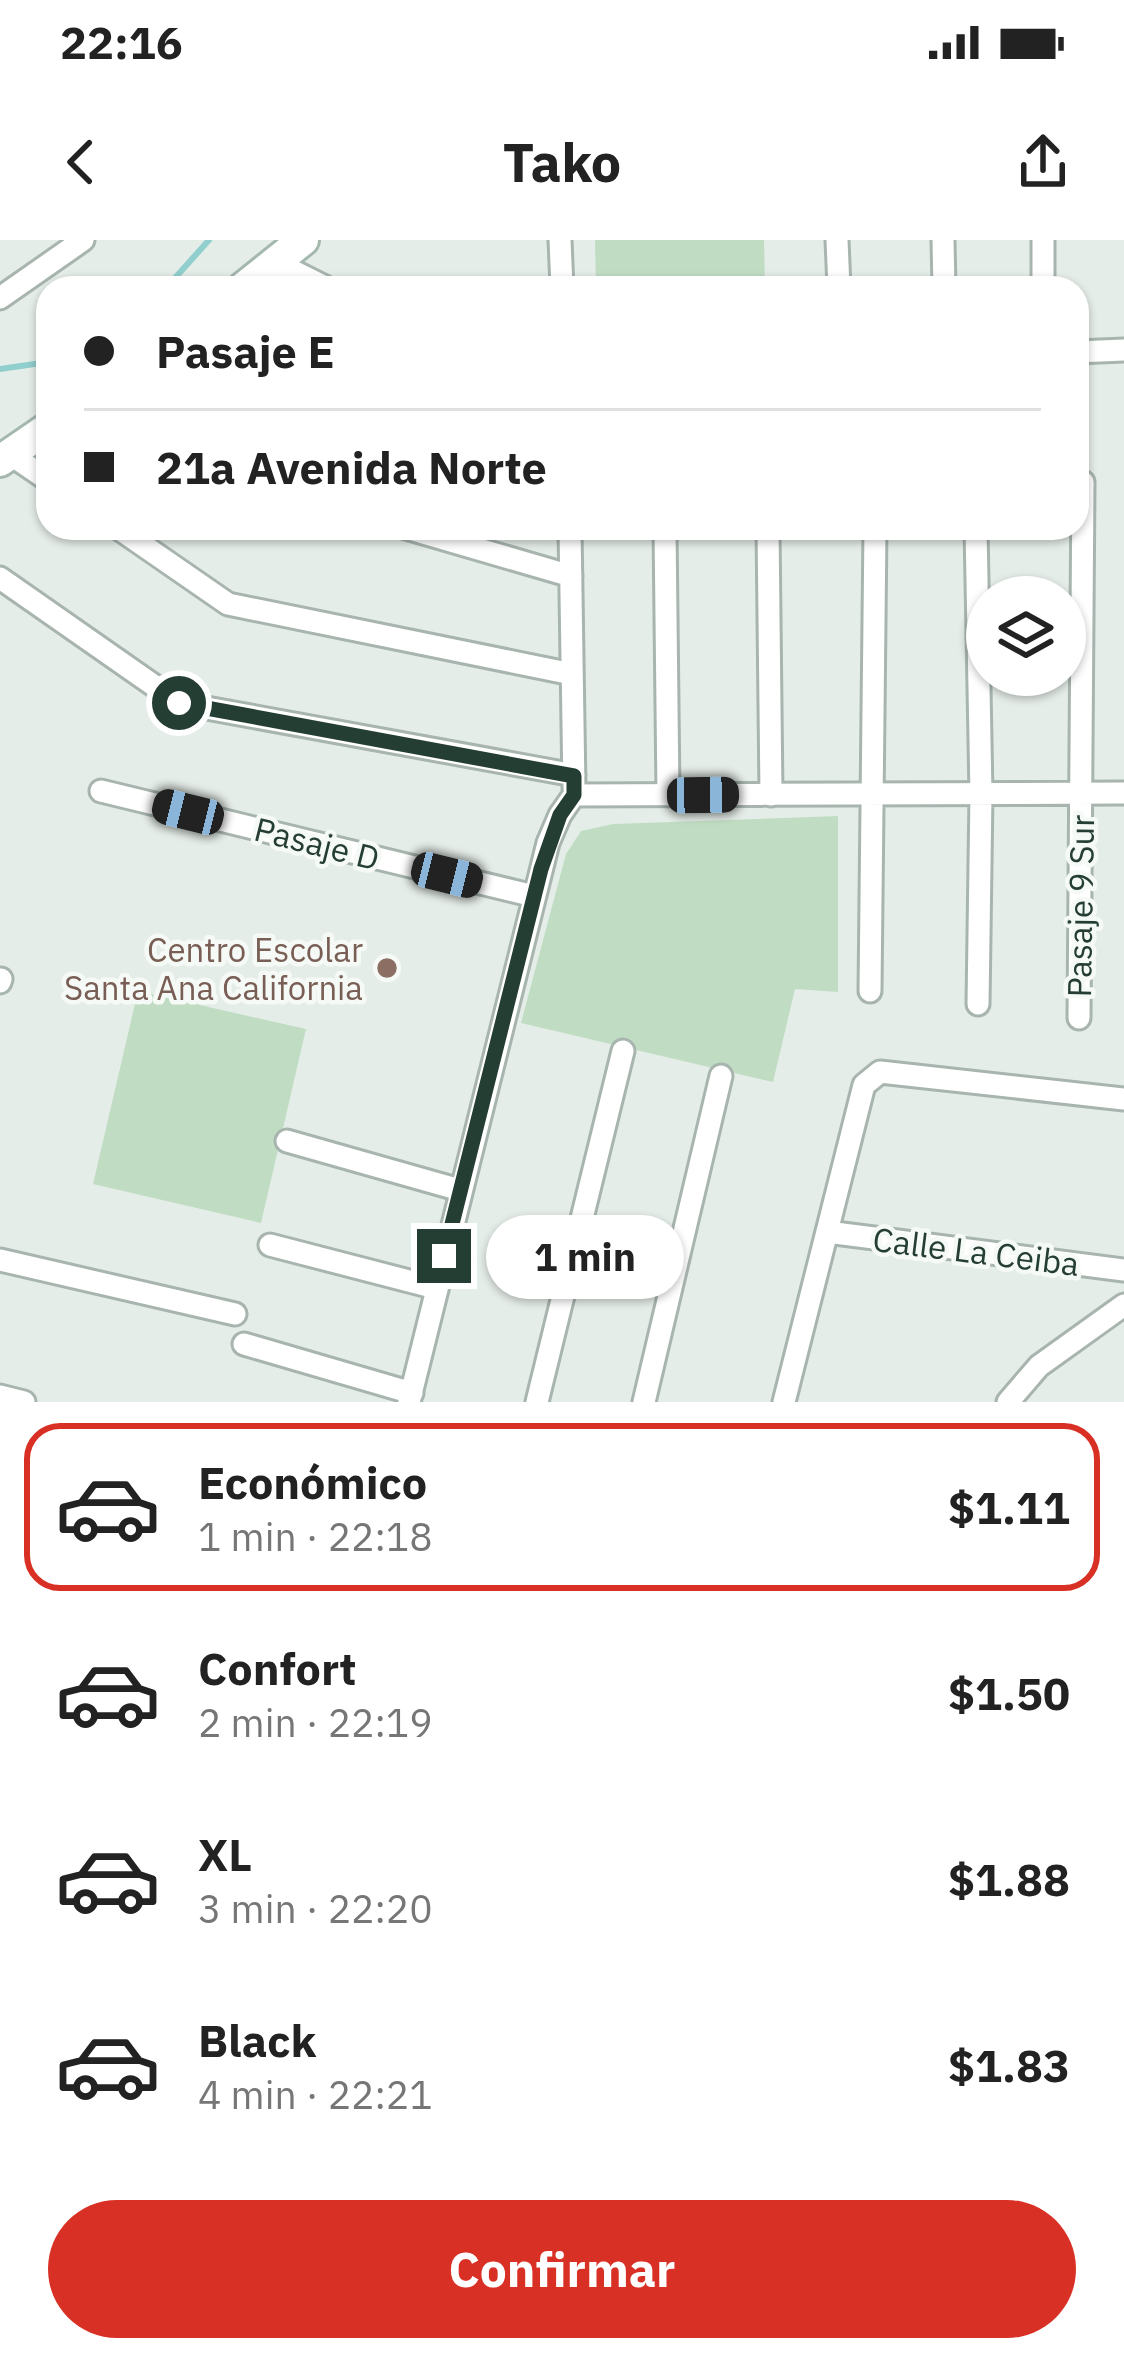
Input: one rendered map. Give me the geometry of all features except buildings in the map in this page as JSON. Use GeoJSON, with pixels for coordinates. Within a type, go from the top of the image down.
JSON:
{"type":"FeatureCollection","features":[{"type":"Feature","properties":{"kind":"main road"},"geometry":{"type":"LineString","coordinates":[[258,276],[303,240]]}},
{"type":"Feature","properties":{"kind":"main road"},"geometry":{"type":"LineString","coordinates":[[5,457],[36,436]]}},
{"type":"Feature","properties":{"kind":"street"},"geometry":{"type":"LineString","coordinates":[[3,289],[83,240]]}},
{"type":"Feature","properties":{"kind":"street"},"geometry":{"type":"LineString","coordinates":[[560,240],[562,276]]}},
{"type":"Feature","properties":{"kind":"street"},"geometry":{"type":"LineString","coordinates":[[838,240],[839,276]]}},
{"type":"Feature","properties":{"kind":"street"},"geometry":{"type":"LineString","coordinates":[[944,240],[944,276]]}},
{"type":"Feature","properties":{"kind":"street"},"geometry":{"type":"LineString","coordinates":[[1043,240],[1043,276]]}},
{"type":"Feature","properties":{"kind":"street"},"geometry":{"type":"LineString","coordinates":[[275,262],[303,276]]}},
{"type":"Feature","properties":{"kind":"street"},"geometry":{"type":"LineString","coordinates":[[1089,351],[1124,350]]}},
{"type":"Feature","properties":{"kind":"street"},"geometry":{"type":"LineString","coordinates":[[5,457],[36,474]]}},
{"type":"Feature","properties":{"kind":"street"},"geometry":{"type":"LineString","coordinates":[[135,540],[228,604],[572,674]]}},
{"type":"Feature","properties":{"kind":"street"},"geometry":{"type":"LineString","coordinates":[[447,540],[571,576]]}},
{"type":"Feature","properties":{"kind":"street"},"geometry":{"type":"LineString","coordinates":[[244,1344],[410,1397],[548,843],[574,785],[570,540]]}},
{"type":"Feature","properties":{"kind":"street"},"geometry":{"type":"LineString","coordinates":[[665,540],[668,795]]}},
{"type":"Feature","properties":{"kind":"street"},"geometry":{"type":"LineString","coordinates":[[768,540],[771,795]]}},
{"type":"Feature","properties":{"kind":"street"},"geometry":{"type":"LineString","coordinates":[[870,991],[874,540]]}},
{"type":"Feature","properties":{"kind":"street"},"geometry":{"type":"LineString","coordinates":[[976,540],[981,794],[977,1004]]}},
{"type":"Feature","properties":{"kind":"street","name":"Pasaje 9 Sur"},"geometry":{"type":"LineString","coordinates":[[1079,1018],[1082,540]]}},
{"type":"Feature","properties":{"kind":"street"},"geometry":{"type":"LineString","coordinates":[[0,578],[179,703],[574,785],[668,795],[1124,793]]}},
{"type":"Feature","properties":{"kind":"street","name":"Pasaje D"},"geometry":{"type":"LineString","coordinates":[[101,791],[534,896]]}},
{"type":"Feature","properties":{"kind":"street"},"geometry":{"type":"LineString","coordinates":[[536,1402],[623,1051]]}},
{"type":"Feature","properties":{"kind":"street"},"geometry":{"type":"LineString","coordinates":[[784,1402],[864,1085],[871,1076],[880,1072],[1124,1099]]}},
{"type":"Feature","properties":{"kind":"street"},"geometry":{"type":"LineString","coordinates":[[644,1402],[721,1076]]}},
{"type":"Feature","properties":{"kind":"street"},"geometry":{"type":"LineString","coordinates":[[287,1142],[460,1190]]}},
{"type":"Feature","properties":{"kind":"street","name":"Calle La Ceiba"},"geometry":{"type":"LineString","coordinates":[[827,1232],[1124,1270]]}},
{"type":"Feature","properties":{"kind":"street"},"geometry":{"type":"LineString","coordinates":[[270,1245],[436,1288]]}},
{"type":"Feature","properties":{"kind":"street"},"geometry":{"type":"LineString","coordinates":[[0,1260],[235,1314]]}},
{"type":"Feature","properties":{"kind":"street"},"geometry":{"type":"LineString","coordinates":[[1008,1402],[1039,1366],[1124,1305]]}},
{"type":"Feature","properties":{"kind":"street"},"geometry":{"type":"LineString","coordinates":[[0,1396],[24,1402]]}},
{"type":"Feature","properties":{"kind":"green space"},"geometry":{"type":"Polygon","coordinates":[[[595,240],[764,240],[765,276],[596,276],[595,240]]]}},
{"type":"Feature","properties":{"kind":"green space"},"geometry":{"type":"Polygon","coordinates":[[[838,816],[838,992],[795,989],[773,1082],[521,1023],[566,854],[581,831],[613,824],[838,816]]]}},
{"type":"Feature","properties":{"kind":"green space"},"geometry":{"type":"Polygon","coordinates":[[[138,991],[306,1029],[261,1223],[93,1184],[138,991]]]}},
{"type":"Feature","properties":{"kind":"waterway"},"geometry":{"type":"LineString","coordinates":[[177,276],[209,240]]}},
{"type":"Feature","properties":{"kind":"waterway"},"geometry":{"type":"LineString","coordinates":[[0,369],[36,364]]}},
{"type":"Feature","properties":{"kind":"place","name":"Centro Escolar Santa Ana California"},"geometry":{"type":"Point","coordinates":[387,968]}},
{"type":"Feature","properties":{"kind":"route"},"geometry":{"type":"LineString","coordinates":[[179,703],[574,776],[574,795],[548,843],[444,1256]]}}]}
